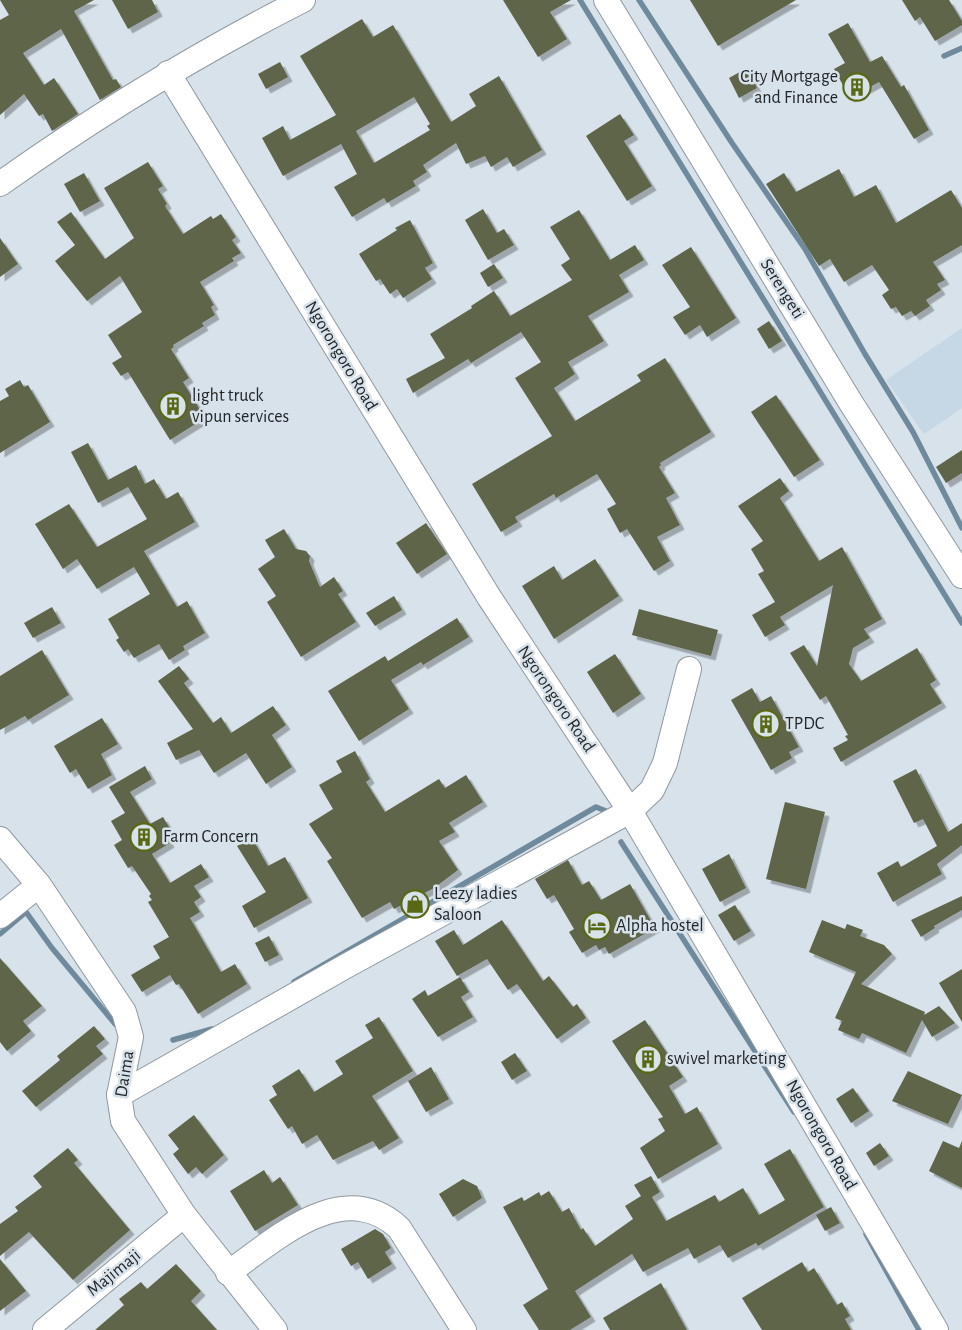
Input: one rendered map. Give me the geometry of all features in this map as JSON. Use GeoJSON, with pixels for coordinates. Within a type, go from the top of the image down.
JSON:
{"type":"FeatureCollection","features":[{"type":"Feature","properties":{"kind":"street"},"geometry":{"type":"LineString","coordinates":[[0,184],[69,135],[168,73],[303,0]]}},
{"type":"Feature","properties":{"kind":"street","name":"Serengeti"},"geometry":{"type":"LineString","coordinates":[[606,0],[851,403],[962,576]]}},
{"type":"Feature","properties":{"kind":"street","name":"Ngorongoro Road"},"geometry":{"type":"LineString","coordinates":[[168,73],[489,597],[630,811],[936,1330]]}},
{"type":"Feature","properties":{"kind":"street"},"geometry":{"type":"LineString","coordinates":[[119,1095],[354,962],[630,811],[652,790],[665,764],[689,669]]}},
{"type":"Feature","properties":{"kind":"street","name":"Daima"},"geometry":{"type":"LineString","coordinates":[[0,839],[38,886],[124,1012],[131,1037],[119,1095],[123,1121],[184,1215],[275,1330]]}},
{"type":"Feature","properties":{"kind":"street"},"geometry":{"type":"LineString","coordinates":[[0,916],[38,886]]}},
{"type":"Feature","properties":{"kind":"street"},"geometry":{"type":"LineString","coordinates":[[228,1273],[298,1223],[327,1211],[357,1209],[373,1211],[387,1217],[399,1228],[464,1330]]}},
{"type":"Feature","properties":{"kind":"street","name":"Majimaji"},"geometry":{"type":"LineString","coordinates":[[44,1330],[184,1215]]}},
{"type":"Feature","properties":{"kind":"shaded area"},"geometry":{"type":"Polygon","coordinates":[[[962,328],[962,408],[924,434],[886,380],[962,328]]]}},
{"type":"Feature","properties":{"kind":"building"},"geometry":{"type":"Polygon","coordinates":[[[0,0],[94,0],[74,11],[113,80],[116,79],[121,87],[100,100],[61,29],[23,53],[44,85],[54,78],[78,114],[52,131],[43,114],[39,116],[24,94],[0,115],[0,20],[9,15],[0,0]]]}},
{"type":"Feature","properties":{"kind":"building"},"geometry":{"type":"Polygon","coordinates":[[[112,0],[152,0],[158,12],[128,29],[112,0]]]}},
{"type":"Feature","properties":{"kind":"building"},"geometry":{"type":"Polygon","coordinates":[[[503,0],[571,0],[550,12],[567,39],[538,57],[503,0]]]}},
{"type":"Feature","properties":{"kind":"building"},"geometry":{"type":"Polygon","coordinates":[[[690,0],[796,0],[718,46],[690,0]]]}},
{"type":"Feature","properties":{"kind":"building"},"geometry":{"type":"Polygon","coordinates":[[[902,0],[949,0],[962,21],[962,25],[935,41],[920,17],[915,21],[902,0]]]}},
{"type":"Feature","properties":{"kind":"building"},"geometry":{"type":"Polygon","coordinates":[[[362,19],[373,37],[393,25],[451,122],[476,106],[469,94],[499,76],[542,150],[513,167],[507,157],[491,167],[485,156],[466,164],[456,143],[423,165],[427,172],[413,181],[416,186],[387,203],[384,198],[352,217],[334,187],[357,174],[341,144],[283,176],[262,138],[283,126],[290,140],[336,115],[300,56],[362,19]],[[414,97],[356,131],[374,163],[430,130],[427,126],[430,124],[414,97]]]}},
{"type":"Feature","properties":{"kind":"building"},"geometry":{"type":"Polygon","coordinates":[[[848,23],[870,62],[882,56],[901,87],[904,85],[929,130],[914,139],[879,82],[850,98],[834,69],[845,63],[828,34],[848,23]]]}},
{"type":"Feature","properties":{"kind":"building"},"geometry":{"type":"Polygon","coordinates":[[[280,62],[288,77],[266,89],[258,74],[280,62]]]}},
{"type":"Feature","properties":{"kind":"building"},"geometry":{"type":"Polygon","coordinates":[[[747,68],[757,88],[739,98],[729,78],[747,68]]]}},
{"type":"Feature","properties":{"kind":"building"},"geometry":{"type":"Polygon","coordinates":[[[620,114],[634,135],[624,141],[652,186],[627,201],[586,136],[620,114]]]}},
{"type":"Feature","properties":{"kind":"building"},"geometry":{"type":"Polygon","coordinates":[[[148,162],[163,186],[158,189],[167,204],[165,206],[183,234],[211,216],[213,219],[221,214],[236,237],[232,240],[241,253],[232,258],[234,261],[200,282],[214,305],[211,307],[215,315],[202,323],[204,326],[173,345],[174,347],[171,349],[189,378],[183,382],[205,418],[170,440],[128,372],[121,376],[112,363],[122,357],[108,335],[142,312],[120,276],[87,301],[55,261],[75,245],[57,222],[71,212],[105,259],[134,238],[104,188],[148,162]]]}},
{"type":"Feature","properties":{"kind":"building"},"geometry":{"type":"Polygon","coordinates":[[[839,169],[854,197],[876,185],[896,223],[951,190],[962,208],[962,245],[933,262],[945,280],[937,284],[941,290],[926,300],[930,306],[915,316],[911,311],[902,316],[896,307],[891,309],[882,295],[889,290],[872,265],[844,282],[830,259],[819,266],[766,184],[784,173],[796,192],[839,169]]]}},
{"type":"Feature","properties":{"kind":"building"},"geometry":{"type":"Polygon","coordinates":[[[84,173],[100,201],[80,212],[64,184],[84,173]]]}},
{"type":"Feature","properties":{"kind":"building"},"geometry":{"type":"Polygon","coordinates":[[[483,209],[497,233],[504,229],[514,245],[488,260],[465,220],[483,209]]]}},
{"type":"Feature","properties":{"kind":"building"},"geometry":{"type":"Polygon","coordinates":[[[579,210],[610,260],[635,245],[644,260],[619,275],[629,292],[588,316],[604,341],[568,362],[575,374],[554,388],[575,421],[641,381],[637,375],[665,358],[711,432],[660,463],[659,467],[675,493],[666,498],[680,525],[657,537],[670,561],[654,571],[627,529],[620,533],[607,509],[616,504],[597,474],[556,498],[554,494],[515,517],[518,522],[501,532],[472,484],[552,436],[515,378],[541,362],[521,332],[471,363],[468,359],[413,393],[406,379],[445,358],[430,334],[472,308],[471,306],[494,291],[510,316],[572,280],[561,265],[570,259],[550,227],[579,210]]]}},
{"type":"Feature","properties":{"kind":"building"},"geometry":{"type":"Polygon","coordinates":[[[410,220],[433,263],[425,268],[432,279],[403,298],[397,289],[390,294],[380,279],[376,281],[359,254],[397,230],[395,228],[410,220]]]}},
{"type":"Feature","properties":{"kind":"building"},"geometry":{"type":"Polygon","coordinates":[[[0,238],[18,264],[0,277],[0,238]]]}},
{"type":"Feature","properties":{"kind":"building"},"geometry":{"type":"Polygon","coordinates":[[[691,247],[736,318],[707,337],[700,325],[685,335],[673,317],[690,307],[662,265],[691,247]]]}},
{"type":"Feature","properties":{"kind":"building"},"geometry":{"type":"Polygon","coordinates":[[[494,264],[503,278],[488,287],[480,273],[494,264]]]}},
{"type":"Feature","properties":{"kind":"building"},"geometry":{"type":"Polygon","coordinates":[[[769,321],[782,341],[769,349],[757,329],[769,321]]]}},
{"type":"Feature","properties":{"kind":"building"},"geometry":{"type":"Polygon","coordinates":[[[20,380],[24,387],[28,385],[50,422],[0,453],[0,401],[9,396],[5,389],[20,380]]]}},
{"type":"Feature","properties":{"kind":"building"},"geometry":{"type":"Polygon","coordinates":[[[776,395],[820,460],[794,477],[751,412],[776,395]]]}},
{"type":"Feature","properties":{"kind":"building"},"geometry":{"type":"Polygon","coordinates":[[[88,443],[108,480],[136,465],[145,484],[154,479],[166,499],[178,492],[195,522],[144,551],[177,607],[187,601],[205,633],[183,646],[185,650],[169,660],[159,644],[134,658],[128,649],[124,652],[116,640],[119,638],[108,619],[150,594],[134,567],[97,589],[77,559],[63,569],[35,524],[69,504],[97,547],[147,519],[128,487],[98,503],[71,452],[88,443]]]}},
{"type":"Feature","properties":{"kind":"building"},"geometry":{"type":"Polygon","coordinates":[[[962,450],[962,473],[946,483],[936,467],[962,450]]]}},
{"type":"Feature","properties":{"kind":"building"},"geometry":{"type":"Polygon","coordinates":[[[780,478],[789,491],[780,498],[819,561],[842,547],[882,619],[864,629],[870,638],[853,648],[849,664],[861,681],[917,648],[936,680],[930,684],[942,703],[841,762],[833,748],[848,740],[845,736],[848,735],[826,696],[820,700],[790,653],[804,645],[817,666],[833,585],[780,617],[785,625],[765,637],[752,615],[775,602],[758,574],[764,571],[751,549],[763,541],[738,506],[780,478]]]}},
{"type":"Feature","properties":{"kind":"building"},"geometry":{"type":"Polygon","coordinates":[[[426,523],[447,554],[417,574],[396,543],[426,523]]]}},
{"type":"Feature","properties":{"kind":"building"},"geometry":{"type":"Polygon","coordinates":[[[284,529],[296,549],[306,551],[310,556],[309,561],[320,587],[334,577],[343,591],[338,594],[356,622],[301,657],[267,602],[276,596],[258,569],[275,557],[265,540],[284,529]]]}},
{"type":"Feature","properties":{"kind":"building"},"geometry":{"type":"Polygon","coordinates":[[[595,559],[619,596],[554,639],[522,586],[554,566],[562,580],[595,559]]]}},
{"type":"Feature","properties":{"kind":"building"},"geometry":{"type":"Polygon","coordinates":[[[394,596],[402,610],[375,626],[366,613],[394,596]]]}},
{"type":"Feature","properties":{"kind":"building"},"geometry":{"type":"Polygon","coordinates":[[[52,607],[61,623],[33,638],[24,623],[52,607]]]}},
{"type":"Feature","properties":{"kind":"building"},"geometry":{"type":"Polygon","coordinates":[[[639,609],[718,630],[711,656],[632,635],[639,609]]]}},
{"type":"Feature","properties":{"kind":"building"},"geometry":{"type":"Polygon","coordinates":[[[457,618],[469,637],[423,665],[421,662],[391,680],[409,709],[359,741],[328,691],[385,656],[388,661],[457,618]]]}},
{"type":"Feature","properties":{"kind":"building"},"geometry":{"type":"Polygon","coordinates":[[[42,650],[69,695],[28,720],[25,716],[0,730],[0,676],[42,650]]]}},
{"type":"Feature","properties":{"kind":"building"},"geometry":{"type":"Polygon","coordinates":[[[615,654],[641,694],[613,713],[587,672],[615,654]]]}},
{"type":"Feature","properties":{"kind":"building"},"geometry":{"type":"Polygon","coordinates":[[[179,666],[189,679],[184,683],[213,723],[221,717],[231,733],[273,706],[286,725],[272,735],[292,767],[266,784],[246,753],[214,773],[199,750],[176,760],[167,743],[193,729],[158,681],[179,666]]]}},
{"type":"Feature","properties":{"kind":"building","name":"TPDC"},"geometry":{"type":"Polygon","coordinates":[[[752,688],[760,702],[771,696],[799,747],[789,752],[792,758],[771,770],[731,700],[752,688]]]}},
{"type":"Feature","properties":{"kind":"building"},"geometry":{"type":"Polygon","coordinates":[[[102,718],[118,744],[101,754],[112,775],[88,789],[76,769],[70,773],[54,746],[102,718]]]}},
{"type":"Feature","properties":{"kind":"building"},"geometry":{"type":"Polygon","coordinates":[[[355,751],[370,779],[366,782],[385,812],[439,779],[445,788],[466,775],[483,802],[449,823],[455,832],[439,841],[458,870],[434,888],[394,909],[390,902],[362,918],[327,861],[332,858],[309,824],[333,809],[319,785],[342,772],[336,761],[355,751]]]}},
{"type":"Feature","properties":{"kind":"building"},"geometry":{"type":"Polygon","coordinates":[[[145,766],[152,779],[130,792],[150,824],[163,817],[172,832],[166,836],[170,843],[152,854],[170,883],[201,864],[209,877],[194,886],[201,897],[194,902],[200,912],[190,918],[221,972],[235,964],[247,984],[198,1014],[179,984],[176,985],[170,975],[142,992],[131,975],[160,958],[153,946],[169,937],[148,902],[152,900],[149,896],[151,894],[132,866],[128,868],[114,845],[122,840],[111,821],[125,813],[109,787],[145,766]]]}},
{"type":"Feature","properties":{"kind":"building"},"geometry":{"type":"Polygon","coordinates":[[[916,769],[948,832],[962,823],[962,845],[937,864],[942,874],[893,902],[877,873],[898,861],[901,867],[937,846],[923,819],[914,823],[893,781],[916,769]]]}},
{"type":"Feature","properties":{"kind":"building"},"geometry":{"type":"Polygon","coordinates":[[[785,802],[825,812],[806,889],[766,879],[785,802]]]}},
{"type":"Feature","properties":{"kind":"building"},"geometry":{"type":"Polygon","coordinates":[[[252,838],[268,866],[285,857],[308,898],[254,928],[242,906],[266,892],[237,846],[252,838]]]}},
{"type":"Feature","properties":{"kind":"building"},"geometry":{"type":"Polygon","coordinates":[[[729,854],[746,888],[720,902],[702,869],[729,854]]]}},
{"type":"Feature","properties":{"kind":"building"},"geometry":{"type":"Polygon","coordinates":[[[568,860],[582,885],[589,881],[601,900],[630,884],[655,928],[609,954],[605,947],[599,950],[596,945],[582,953],[569,932],[574,929],[554,895],[547,899],[535,879],[568,860]]]}},
{"type":"Feature","properties":{"kind":"building"},"geometry":{"type":"Polygon","coordinates":[[[962,896],[962,910],[934,926],[935,928],[921,937],[911,920],[962,896]]]}},
{"type":"Feature","properties":{"kind":"building"},"geometry":{"type":"Polygon","coordinates":[[[735,905],[751,931],[734,941],[718,915],[735,905]]]}},
{"type":"Feature","properties":{"kind":"building"},"geometry":{"type":"Polygon","coordinates":[[[502,920],[543,981],[549,976],[573,1007],[577,1004],[586,1018],[557,1039],[517,984],[508,990],[487,959],[457,976],[435,941],[454,930],[463,945],[502,920]]]}},
{"type":"Feature","properties":{"kind":"building"},"geometry":{"type":"Polygon","coordinates":[[[822,920],[845,929],[847,924],[863,930],[860,936],[884,945],[892,954],[861,984],[925,1012],[924,1015],[939,1006],[955,1023],[932,1037],[922,1020],[906,1053],[862,1033],[859,1039],[838,1030],[842,1021],[835,1018],[856,972],[809,952],[822,920]]]}},
{"type":"Feature","properties":{"kind":"building"},"geometry":{"type":"Polygon","coordinates":[[[269,936],[279,955],[265,962],[255,943],[269,936]]]}},
{"type":"Feature","properties":{"kind":"building"},"geometry":{"type":"Polygon","coordinates":[[[0,958],[42,1006],[23,1021],[31,1031],[7,1051],[0,1042],[0,958]]]}},
{"type":"Feature","properties":{"kind":"building"},"geometry":{"type":"Polygon","coordinates":[[[962,969],[962,1022],[939,983],[962,969]]]}},
{"type":"Feature","properties":{"kind":"building"},"geometry":{"type":"Polygon","coordinates":[[[460,977],[469,992],[461,997],[473,1017],[438,1037],[412,999],[425,990],[428,996],[460,977]]]}},
{"type":"Feature","properties":{"kind":"building"},"geometry":{"type":"Polygon","coordinates":[[[379,1017],[413,1071],[372,1096],[399,1138],[379,1150],[373,1141],[333,1160],[317,1135],[302,1144],[292,1126],[288,1129],[269,1100],[277,1095],[272,1086],[299,1069],[314,1092],[343,1074],[335,1061],[373,1038],[365,1025],[379,1017]]]}},
{"type":"Feature","properties":{"kind":"building"},"geometry":{"type":"Polygon","coordinates":[[[645,1020],[683,1077],[669,1086],[685,1114],[697,1107],[718,1144],[658,1179],[640,1148],[665,1131],[658,1119],[663,1117],[612,1041],[645,1020]]]}},
{"type":"Feature","properties":{"kind":"building"},"geometry":{"type":"Polygon","coordinates":[[[94,1026],[105,1039],[96,1046],[103,1054],[36,1107],[22,1091],[60,1060],[57,1056],[94,1026]]]}},
{"type":"Feature","properties":{"kind":"building"},"geometry":{"type":"Polygon","coordinates":[[[515,1053],[527,1071],[512,1080],[501,1062],[515,1053]]]}},
{"type":"Feature","properties":{"kind":"building"},"geometry":{"type":"Polygon","coordinates":[[[431,1067],[449,1099],[426,1112],[408,1081],[431,1067]]]}},
{"type":"Feature","properties":{"kind":"building"},"geometry":{"type":"Polygon","coordinates":[[[908,1071],[962,1095],[948,1124],[892,1101],[908,1071]]]}},
{"type":"Feature","properties":{"kind":"building"},"geometry":{"type":"Polygon","coordinates":[[[853,1088],[869,1111],[851,1123],[836,1099],[853,1088]]]}},
{"type":"Feature","properties":{"kind":"building"},"geometry":{"type":"Polygon","coordinates":[[[194,1115],[224,1155],[202,1174],[196,1167],[188,1174],[173,1154],[179,1149],[168,1135],[194,1115]]]}},
{"type":"Feature","properties":{"kind":"building"},"geometry":{"type":"Polygon","coordinates":[[[943,1141],[959,1148],[962,1141],[962,1188],[929,1171],[943,1141]]]}},
{"type":"Feature","properties":{"kind":"building"},"geometry":{"type":"Polygon","coordinates":[[[880,1143],[889,1156],[874,1166],[866,1153],[880,1143]]]}},
{"type":"Feature","properties":{"kind":"building"},"geometry":{"type":"Polygon","coordinates":[[[68,1148],[78,1160],[74,1163],[130,1230],[73,1280],[29,1232],[0,1256],[0,1224],[18,1211],[15,1207],[42,1187],[33,1176],[68,1148]]]}},
{"type":"Feature","properties":{"kind":"building"},"geometry":{"type":"Polygon","coordinates":[[[790,1149],[824,1207],[758,1246],[756,1243],[728,1258],[720,1245],[694,1259],[688,1248],[643,1272],[632,1254],[575,1291],[591,1317],[570,1330],[539,1330],[523,1305],[548,1289],[503,1207],[522,1197],[524,1201],[539,1192],[541,1196],[549,1191],[562,1212],[569,1208],[581,1230],[583,1228],[595,1246],[633,1219],[625,1206],[641,1196],[634,1185],[651,1176],[660,1192],[652,1197],[666,1221],[715,1195],[719,1202],[743,1188],[759,1215],[785,1200],[764,1164],[790,1149]]]}},
{"type":"Feature","properties":{"kind":"building"},"geometry":{"type":"Polygon","coordinates":[[[264,1170],[272,1183],[280,1177],[298,1205],[255,1231],[230,1191],[264,1170]]]}},
{"type":"Feature","properties":{"kind":"building"},"geometry":{"type":"Polygon","coordinates":[[[463,1179],[477,1186],[482,1198],[453,1217],[439,1194],[463,1179]]]}},
{"type":"Feature","properties":{"kind":"building"},"geometry":{"type":"Polygon","coordinates":[[[831,1207],[840,1223],[825,1231],[816,1215],[831,1207]]]}},
{"type":"Feature","properties":{"kind":"building"},"geometry":{"type":"Polygon","coordinates":[[[375,1229],[383,1234],[391,1248],[385,1252],[392,1264],[368,1279],[358,1262],[351,1266],[341,1249],[375,1229]]]}},
{"type":"Feature","properties":{"kind":"building"},"geometry":{"type":"Polygon","coordinates":[[[0,1259],[26,1291],[0,1311],[0,1259]]]}},
{"type":"Feature","properties":{"kind":"building"},"geometry":{"type":"Polygon","coordinates":[[[802,1262],[808,1272],[814,1268],[837,1305],[842,1302],[850,1316],[845,1319],[851,1330],[762,1330],[742,1298],[802,1262]]]}},
{"type":"Feature","properties":{"kind":"building"},"geometry":{"type":"Polygon","coordinates":[[[176,1264],[201,1291],[191,1301],[217,1330],[95,1330],[124,1305],[119,1299],[141,1282],[147,1289],[176,1264]]]}},
{"type":"Feature","properties":{"kind":"building"},"geometry":{"type":"Polygon","coordinates":[[[661,1283],[687,1330],[610,1330],[603,1318],[661,1283]]]}},
{"type":"Feature","properties":{"kind":"waterway"},"geometry":{"type":"LineString","coordinates":[[580,0],[962,623]]}},
{"type":"Feature","properties":{"kind":"waterway"},"geometry":{"type":"LineString","coordinates":[[639,0],[732,143],[805,249],[865,354],[913,432],[962,528]]}},
{"type":"Feature","properties":{"kind":"waterway"},"geometry":{"type":"LineString","coordinates":[[944,56],[962,48]]}},
{"type":"Feature","properties":{"kind":"waterway"},"geometry":{"type":"LineString","coordinates":[[294,982],[596,807],[611,813]]}},
{"type":"Feature","properties":{"kind":"waterway"},"geometry":{"type":"LineString","coordinates":[[621,842],[794,1112]]}},
{"type":"Feature","properties":{"kind":"waterway"},"geometry":{"type":"LineString","coordinates":[[0,934],[26,912],[52,948],[116,1025]]}},
{"type":"Feature","properties":{"kind":"waterway"},"geometry":{"type":"LineString","coordinates":[[173,1040],[212,1029]]}},
{"type":"Feature","properties":{"kind":"waterway"},"geometry":{"type":"LineString","coordinates":[[866,1234],[919,1330]]}},
{"type":"Feature","properties":{"kind":"place","name":"City Mortgage and Finance"},"geometry":{"type":"Point","coordinates":[857,87]}},
{"type":"Feature","properties":{"kind":"place","name":"light truck vipun services"},"geometry":{"type":"Point","coordinates":[173,406]}},
{"type":"Feature","properties":{"kind":"place","name":"TPDC"},"geometry":{"type":"Point","coordinates":[766,724]}},
{"type":"Feature","properties":{"kind":"place","name":"Farm Concern"},"geometry":{"type":"Point","coordinates":[144,837]}},
{"type":"Feature","properties":{"kind":"place","name":"Leezy ladies Saloon"},"geometry":{"type":"Point","coordinates":[415,904]}},
{"type":"Feature","properties":{"kind":"place","name":"Alpha hostel"},"geometry":{"type":"Point","coordinates":[597,926]}},
{"type":"Feature","properties":{"kind":"place","name":"swivel marketing"},"geometry":{"type":"Point","coordinates":[648,1059]}}]}
